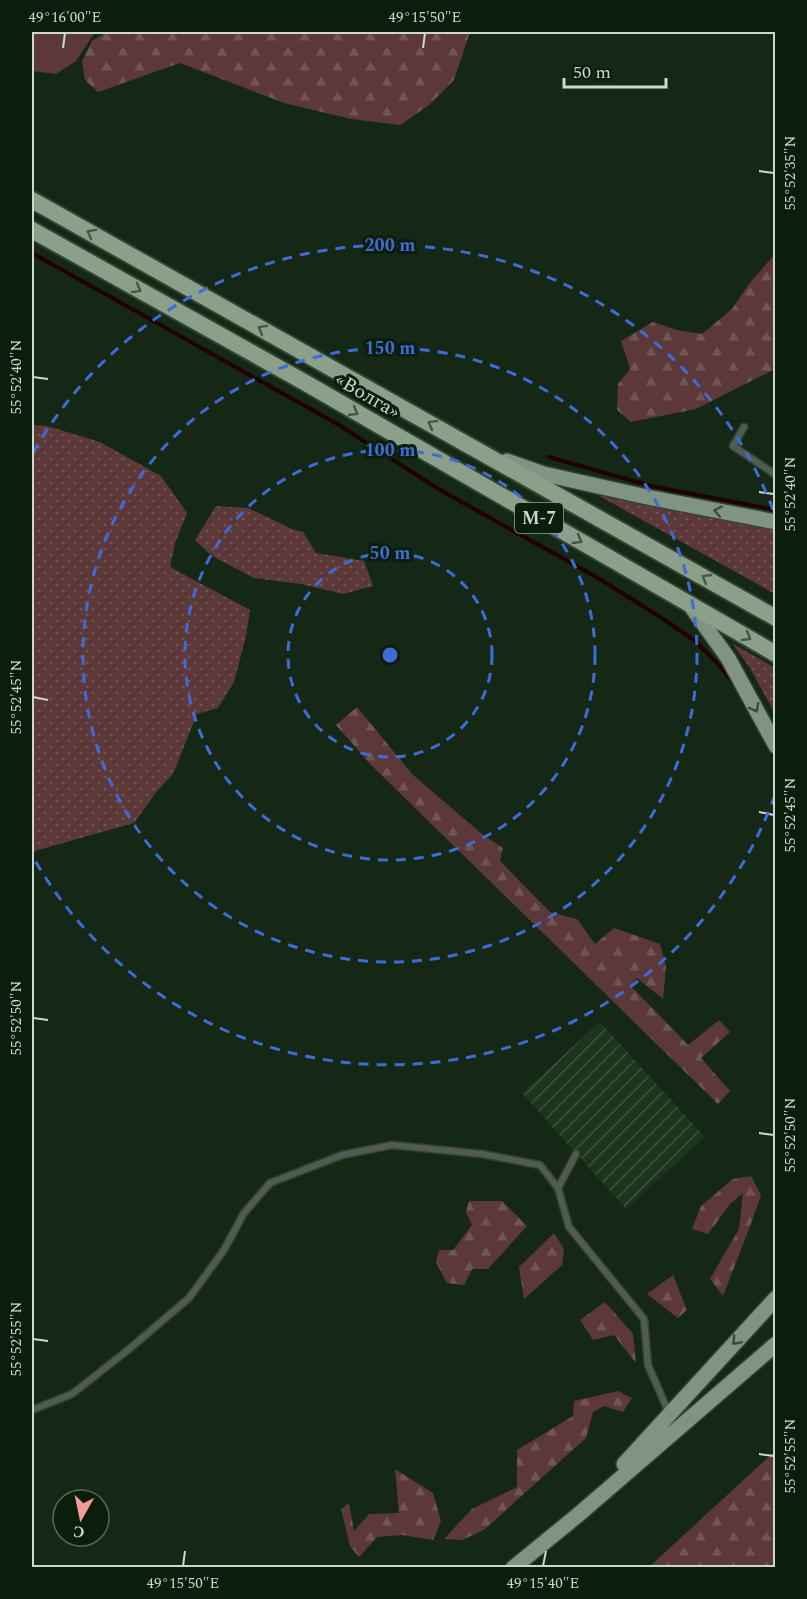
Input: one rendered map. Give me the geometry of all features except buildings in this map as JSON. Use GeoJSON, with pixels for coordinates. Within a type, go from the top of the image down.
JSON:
{"type":"FeatureCollection","features":[{"type":"Feature","properties":{"kind":"highway","name":"«Волга»"},"geometry":{"type":"LineString","coordinates":[[32,200],[776,618]]}},
{"type":"Feature","properties":{"kind":"highway","name":"«Волга»"},"geometry":{"type":"LineString","coordinates":[[32,230],[314,388],[776,654]]}},
{"type":"Feature","properties":{"kind":"main road"},"geometry":{"type":"LineString","coordinates":[[483,453],[544,474],[776,522]]}},
{"type":"Feature","properties":{"kind":"main road"},"geometry":{"type":"LineString","coordinates":[[690,605],[728,658],[776,746]]}},
{"type":"Feature","properties":{"kind":"main road"},"geometry":{"type":"LineString","coordinates":[[578,1515],[776,1298]]}},
{"type":"Feature","properties":{"kind":"main road"},"geometry":{"type":"LineString","coordinates":[[513,1568],[776,1344]]}},
{"type":"Feature","properties":{"kind":"lane"},"geometry":{"type":"LineString","coordinates":[[744,427],[733,446],[776,475]]}},
{"type":"Feature","properties":{"kind":"lane"},"geometry":{"type":"LineString","coordinates":[[32,1410],[72,1394],[189,1298],[224,1250],[244,1213],[270,1183],[342,1155],[392,1145],[482,1154],[540,1165],[558,1188],[569,1227],[644,1319],[648,1365],[669,1414]]}},
{"type":"Feature","properties":{"kind":"lane"},"geometry":{"type":"LineString","coordinates":[[558,1188],[576,1154]]}},
{"type":"Feature","properties":{"kind":"shaded area"},"geometry":{"type":"Polygon","coordinates":[[[600,1022],[705,1137],[626,1209],[522,1093],[600,1022]]]}},
{"type":"Feature","properties":{"kind":"green space"},"geometry":{"type":"Polygon","coordinates":[[[32,32],[98,32],[93,35],[76,61],[56,74],[32,71],[32,32]]]}},
{"type":"Feature","properties":{"kind":"green space"},"geometry":{"type":"Polygon","coordinates":[[[106,32],[470,32],[454,80],[429,105],[400,125],[351,119],[284,103],[180,63],[98,92],[85,80],[82,61],[92,41],[106,32]]]}},
{"type":"Feature","properties":{"kind":"green space"},"geometry":{"type":"Polygon","coordinates":[[[775,254],[775,369],[696,409],[631,422],[617,410],[618,384],[630,369],[621,341],[653,322],[677,330],[702,334],[732,309],[749,284],[775,254]]]}},
{"type":"Feature","properties":{"kind":"green space"},"geometry":{"type":"Polygon","coordinates":[[[32,425],[47,426],[100,442],[161,476],[187,513],[175,543],[170,567],[250,610],[234,682],[218,708],[197,714],[173,774],[157,791],[134,823],[32,853],[32,425]]]}},
{"type":"Feature","properties":{"kind":"green space"},"geometry":{"type":"Polygon","coordinates":[[[594,493],[775,529],[775,594],[594,493]]]}},
{"type":"Feature","properties":{"kind":"green space"},"geometry":{"type":"Polygon","coordinates":[[[216,506],[248,508],[303,532],[316,553],[364,561],[373,586],[343,594],[301,584],[254,578],[212,556],[195,540],[216,506]]]}},
{"type":"Feature","properties":{"kind":"green space"},"geometry":{"type":"Polygon","coordinates":[[[732,643],[775,668],[775,714],[750,668],[732,643]]]}},
{"type":"Feature","properties":{"kind":"green space"},"geometry":{"type":"Polygon","coordinates":[[[357,707],[413,775],[483,835],[503,848],[500,861],[550,912],[577,919],[595,944],[614,928],[660,944],[666,966],[663,999],[637,978],[631,986],[688,1045],[719,1020],[730,1032],[701,1058],[730,1091],[718,1104],[371,765],[336,725],[357,707]]]}},
{"type":"Feature","properties":{"kind":"green space"},"geometry":{"type":"Polygon","coordinates":[[[751,1176],[761,1195],[723,1296],[710,1279],[739,1229],[743,1193],[730,1204],[708,1234],[692,1229],[701,1206],[733,1179],[751,1176]]]}},
{"type":"Feature","properties":{"kind":"green space"},"geometry":{"type":"Polygon","coordinates":[[[469,1201],[502,1201],[527,1226],[488,1269],[472,1269],[464,1285],[447,1283],[436,1262],[439,1250],[453,1250],[472,1225],[466,1212],[469,1201]]]}},
{"type":"Feature","properties":{"kind":"green space"},"geometry":{"type":"Polygon","coordinates":[[[554,1233],[564,1249],[562,1265],[524,1299],[519,1267],[554,1233]]]}},
{"type":"Feature","properties":{"kind":"green space"},"geometry":{"type":"Polygon","coordinates":[[[673,1275],[687,1310],[678,1318],[647,1294],[673,1275]]]}},
{"type":"Feature","properties":{"kind":"green space"},"geometry":{"type":"Polygon","coordinates":[[[605,1302],[633,1334],[636,1363],[614,1335],[593,1340],[580,1320],[605,1302]]]}},
{"type":"Feature","properties":{"kind":"green space"},"geometry":{"type":"Polygon","coordinates":[[[618,1391],[632,1398],[623,1412],[604,1406],[593,1412],[586,1438],[484,1530],[462,1540],[444,1539],[472,1509],[517,1487],[517,1450],[573,1416],[574,1401],[618,1391]]]}},
{"type":"Feature","properties":{"kind":"green space"},"geometry":{"type":"Polygon","coordinates":[[[775,1451],[775,1567],[649,1567],[775,1451]]]}},
{"type":"Feature","properties":{"kind":"green space"},"geometry":{"type":"Polygon","coordinates":[[[395,1469],[433,1493],[441,1521],[433,1540],[402,1535],[377,1537],[359,1557],[350,1546],[341,1509],[349,1503],[354,1531],[369,1514],[399,1513],[395,1469]]]}},
{"type":"Feature","properties":{"kind":"waterway"},"geometry":{"type":"LineString","coordinates":[[32,253],[339,425],[440,490],[598,578],[695,641],[734,684]]}},
{"type":"Feature","properties":{"kind":"waterway"},"geometry":{"type":"LineString","coordinates":[[549,457],[651,486],[776,510]]}},
{"type":"Feature","properties":{"kind":"waterway"},"geometry":{"type":"LineString","coordinates":[[770,748],[776,759]]}}]}
